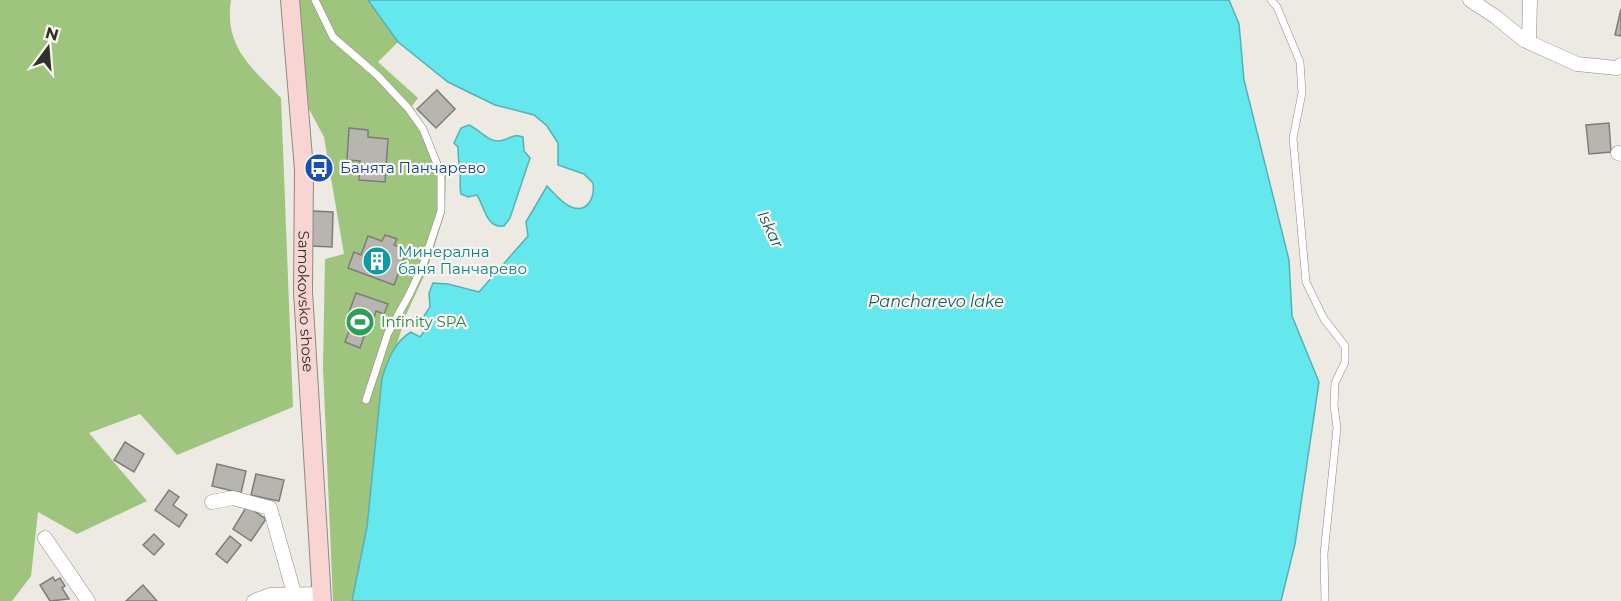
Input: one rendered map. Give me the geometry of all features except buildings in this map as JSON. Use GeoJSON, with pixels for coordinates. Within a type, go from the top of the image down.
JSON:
{"type":"FeatureCollection","features":[{"type":"Feature","properties":{"kind":"main road","name":"Samokovsko shose"},"geometry":{"type":"LineString","coordinates":[[290,0],[304,170],[303,292],[322,598]]}},
{"type":"Feature","properties":{"kind":"street"},"geometry":{"type":"LineString","coordinates":[[1470,0],[1529,42],[1577,64],[1617,68],[1621,65]]}},
{"type":"Feature","properties":{"kind":"street"},"geometry":{"type":"LineString","coordinates":[[1529,42],[1530,0]]}},
{"type":"Feature","properties":{"kind":"street"},"geometry":{"type":"LineString","coordinates":[[212,502],[234,498],[270,508],[294,593]]}},
{"type":"Feature","properties":{"kind":"street"},"geometry":{"type":"LineString","coordinates":[[45,538],[88,601]]}},
{"type":"Feature","properties":{"kind":"street"},"geometry":{"type":"LineString","coordinates":[[254,601],[270,595],[294,593],[322,598]]}},
{"type":"Feature","properties":{"kind":"lane"},"geometry":{"type":"LineString","coordinates":[[315,0],[333,37],[377,75],[408,108],[423,129],[441,174],[441,211],[409,295],[388,333],[366,400]]}},
{"type":"Feature","properties":{"kind":"lane"},"geometry":{"type":"LineString","coordinates":[[1271,0],[1300,62],[1302,93],[1293,138],[1306,282],[1324,319],[1345,346],[1345,362],[1335,383],[1334,405],[1338,428],[1324,554],[1325,601]]}},
{"type":"Feature","properties":{"kind":"green space"},"geometry":{"type":"Polygon","coordinates":[[[0,0],[231,0],[232,31],[242,55],[281,98],[293,407],[177,455],[140,414],[89,433],[147,501],[77,534],[38,512],[31,576],[12,601],[0,601],[0,0]]]}},
{"type":"Feature","properties":{"kind":"green space"},"geometry":{"type":"Polygon","coordinates":[[[298,0],[368,0],[398,42],[378,62],[418,98],[412,106],[424,124],[446,174],[445,212],[428,267],[406,315],[397,344],[388,360],[367,527],[352,601],[333,601],[323,367],[325,259],[344,254],[324,137],[309,109],[298,0]]]}},
{"type":"Feature","properties":{"kind":"water","name":"Pancharevo lake"},"geometry":{"type":"Polygon","coordinates":[[[368,0],[1229,0],[1239,24],[1244,80],[1289,260],[1292,316],[1319,382],[1295,544],[1281,601],[352,601],[367,527],[382,378],[392,352],[411,332],[420,337],[425,330],[424,316],[430,307],[429,293],[433,283],[448,284],[479,292],[528,236],[526,222],[547,186],[563,202],[575,208],[585,207],[593,194],[593,183],[584,174],[558,165],[558,143],[547,126],[534,115],[495,105],[448,82],[398,42],[368,0]]]}},
{"type":"Feature","properties":{"kind":"water"},"geometry":{"type":"Polygon","coordinates":[[[469,125],[495,141],[513,136],[523,137],[524,151],[530,158],[510,218],[504,226],[493,224],[477,195],[468,197],[461,194],[458,147],[454,143],[461,128],[469,125]]]}},
{"type":"Feature","properties":{"kind":"place","name":"Банята Панчарево"},"geometry":{"type":"Point","coordinates":[319,168]}},
{"type":"Feature","properties":{"kind":"place","name":"Минерална баня Панчарево"},"geometry":{"type":"Point","coordinates":[377,261]}},
{"type":"Feature","properties":{"kind":"place","name":"Infinity SPA"},"geometry":{"type":"Point","coordinates":[360,322]}},
{"type":"Feature","properties":{"kind":"water label","name":"Iskar"},"geometry":{"type":"Point","coordinates":[771,229]}}]}
